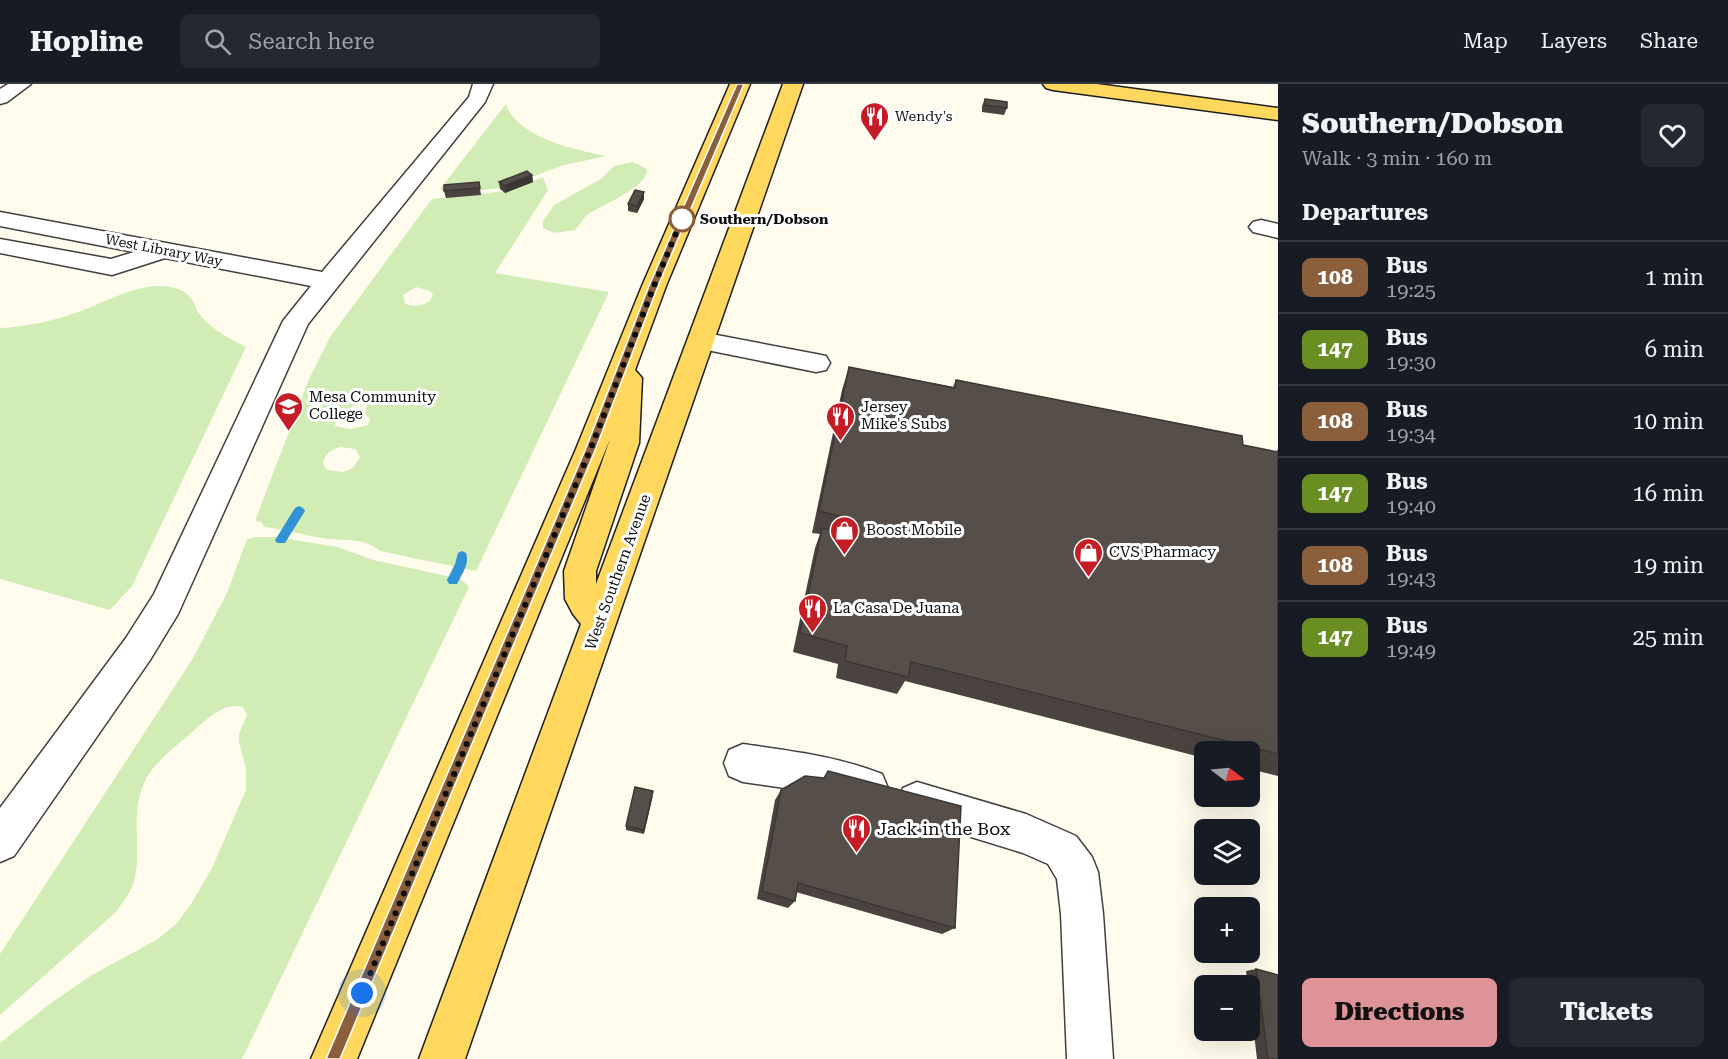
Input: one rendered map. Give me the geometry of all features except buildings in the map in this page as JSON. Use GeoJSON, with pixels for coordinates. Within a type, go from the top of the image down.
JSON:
{"type":"FeatureCollection","features":[{"type":"Feature","properties":{"kind":"main road"},"geometry":{"type":"LineString","coordinates":[[334,1059],[591,448],[654,286],[740,84]]}},
{"type":"Feature","properties":{"kind":"main road","name":"West Southern Avenue"},"geometry":{"type":"LineString","coordinates":[[442,1059],[793,84]]}},
{"type":"Feature","properties":{"kind":"main road"},"geometry":{"type":"LineString","coordinates":[[1053,84],[1278,114]]}},
{"type":"Feature","properties":{"kind":"main road"},"geometry":{"type":"LineString","coordinates":[[601,620],[583,605],[579,587],[580,571],[624,443],[629,353]]}},
{"type":"Feature","properties":{"kind":"lane"},"geometry":{"type":"LineString","coordinates":[[0,98],[21,84]]}},
{"type":"Feature","properties":{"kind":"lane"},"geometry":{"type":"LineString","coordinates":[[0,842],[138,649],[166,604],[296,321],[478,98],[483,84]]}},
{"type":"Feature","properties":{"kind":"lane","name":"West Library Way"},"geometry":{"type":"LineString","coordinates":[[0,219],[327,281]]}},
{"type":"Feature","properties":{"kind":"lane"},"geometry":{"type":"LineString","coordinates":[[0,246],[112,267],[164,250]]}},
{"type":"Feature","properties":{"kind":"lane"},"geometry":{"type":"LineString","coordinates":[[701,341],[816,363]]}},
{"type":"Feature","properties":{"kind":"lane"},"geometry":{"type":"LineString","coordinates":[[743,764],[820,774],[1026,834],[1062,849],[1077,872],[1082,914],[1090,1059]]}},
{"type":"Feature","properties":{"kind":"green space"},"geometry":{"type":"Polygon","coordinates":[[[506,104],[512,116],[535,134],[564,146],[607,156],[564,165],[501,188],[448,194],[440,189],[506,104]]]}},
{"type":"Feature","properties":{"kind":"green space"},"geometry":{"type":"Polygon","coordinates":[[[633,162],[647,169],[646,176],[633,189],[587,215],[575,230],[554,233],[543,228],[543,221],[554,205],[601,179],[614,166],[633,162]]]}},
{"type":"Feature","properties":{"kind":"green space"},"geometry":{"type":"Polygon","coordinates":[[[543,177],[548,190],[495,273],[609,292],[476,571],[380,551],[362,542],[322,538],[264,527],[262,522],[255,521],[309,379],[330,337],[432,199],[507,191],[543,177]],[[416,287],[403,295],[405,303],[418,306],[430,301],[433,294],[430,291],[416,287]],[[358,402],[336,419],[335,426],[350,429],[368,425],[370,419],[365,414],[367,403],[358,402]],[[340,447],[329,452],[323,464],[327,470],[343,472],[353,468],[360,457],[355,449],[340,447]]]}},
{"type":"Feature","properties":{"kind":"green space"},"geometry":{"type":"Polygon","coordinates":[[[152,286],[183,291],[191,298],[204,320],[227,337],[246,347],[132,586],[110,610],[0,579],[0,328],[30,325],[59,318],[123,294],[152,286]]]}},
{"type":"Feature","properties":{"kind":"green space"},"geometry":{"type":"Polygon","coordinates":[[[275,537],[338,547],[373,560],[461,579],[469,587],[242,1059],[0,1059],[0,1043],[51,1003],[92,975],[158,939],[177,923],[211,870],[246,790],[246,769],[239,742],[239,734],[247,715],[243,707],[231,706],[220,710],[152,769],[141,790],[138,803],[136,868],[129,893],[116,912],[0,1015],[0,954],[192,660],[227,593],[247,539],[275,537]]]}},
{"type":"Feature","properties":{"kind":"waterway"},"geometry":{"type":"LineString","coordinates":[[281,540],[299,511]]}},
{"type":"Feature","properties":{"kind":"waterway"},"geometry":{"type":"LineString","coordinates":[[453,580],[461,564],[462,556]]}},
{"type":"Feature","properties":{"kind":"bus line","name":"108"},"geometry":{"type":"LineString","coordinates":[[334,1059],[591,448],[654,286],[740,84]]}},
{"type":"Feature","properties":{"kind":"place","name":"Wendy's"},"geometry":{"type":"Point","coordinates":[874,142]}},
{"type":"Feature","properties":{"kind":"place","name":"Southern/Dobson"},"geometry":{"type":"Point","coordinates":[682,219]}},
{"type":"Feature","properties":{"kind":"place","name":"Mesa Community College"},"geometry":{"type":"Point","coordinates":[288,432]}},
{"type":"Feature","properties":{"kind":"place","name":"Jersey Mike's Subs"},"geometry":{"type":"Point","coordinates":[840,442]}},
{"type":"Feature","properties":{"kind":"place","name":"Boost Mobile"},"geometry":{"type":"Point","coordinates":[845,556]}},
{"type":"Feature","properties":{"kind":"place","name":"CVS Pharmacy"},"geometry":{"type":"Point","coordinates":[1088,578]}},
{"type":"Feature","properties":{"kind":"place","name":"La Casa De Juana"},"geometry":{"type":"Point","coordinates":[812,634]}},
{"type":"Feature","properties":{"kind":"place","name":"Jack in the Box"},"geometry":{"type":"Point","coordinates":[856,854]}},
{"type":"Feature","properties":{"kind":"route"},"geometry":{"type":"LineString","coordinates":[[362,993],[591,448],[684,214],[682,219]]}}]}
